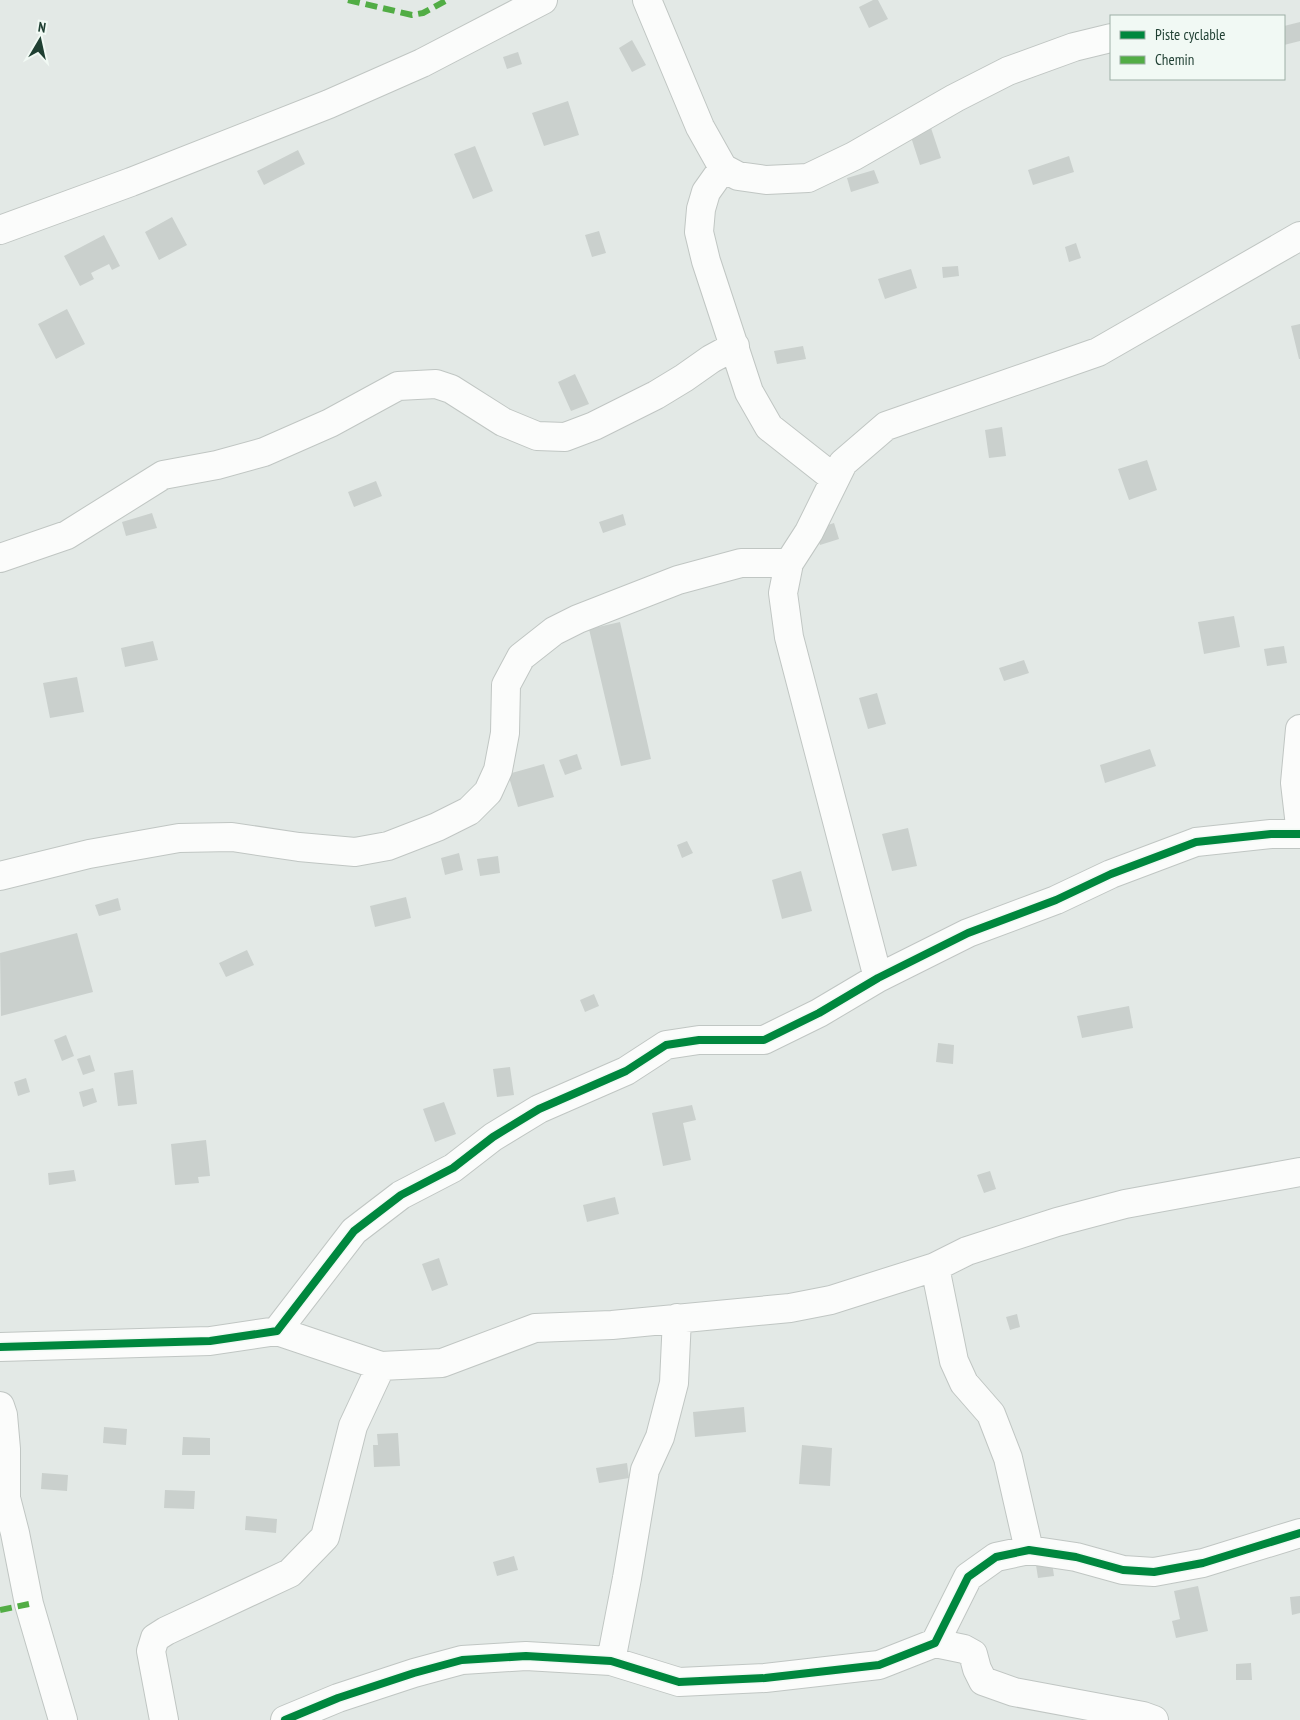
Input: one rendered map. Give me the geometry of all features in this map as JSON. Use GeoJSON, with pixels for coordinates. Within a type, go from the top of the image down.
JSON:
{"type":"FeatureCollection","features":[{"type":"Feature","properties":{"kind":"street"},"geometry":{"type":"LineString","coordinates":[[0,230],[131,182],[329,104],[422,63],[543,0]]}},
{"type":"Feature","properties":{"kind":"street"},"geometry":{"type":"LineString","coordinates":[[647,0],[700,127],[723,168],[738,176],[766,180],[808,178],[854,156],[955,98],[1008,72],[1074,47],[1110,38]]}},
{"type":"Feature","properties":{"kind":"street"},"geometry":{"type":"LineString","coordinates":[[723,168],[706,192],[701,209],[699,232],[706,260],[749,392],[769,427],[835,479]]}},
{"type":"Feature","properties":{"kind":"street"},"geometry":{"type":"LineString","coordinates":[[878,978],[789,637],[782,593],[789,564],[809,532],[843,463],[886,426],[1098,352],[1300,236]]}},
{"type":"Feature","properties":{"kind":"street"},"geometry":{"type":"LineString","coordinates":[[0,558],[67,535],[163,475],[264,452],[330,423],[398,386],[436,384],[451,389],[489,414],[537,436],[565,437],[594,426],[656,395],[684,378],[711,358],[735,346]]}},
{"type":"Feature","properties":{"kind":"street"},"geometry":{"type":"LineString","coordinates":[[0,876],[88,854],[180,838],[232,838],[355,852],[388,846],[437,827],[469,811],[488,792],[498,770],[505,733],[506,685],[521,657],[554,631],[578,619],[678,580],[741,563],[789,564]]}},
{"type":"Feature","properties":{"kind":"street"},"geometry":{"type":"LineString","coordinates":[[1300,729],[1295,783],[1300,826]]}},
{"type":"Feature","properties":{"kind":"street"},"geometry":{"type":"LineString","coordinates":[[277,1331],[354,1231],[401,1196],[453,1168],[493,1137],[539,1109],[626,1071],[666,1045],[699,1040],[764,1040],[818,1013],[878,978],[968,933],[1056,900],[1111,874],[1196,842],[1271,834],[1300,834]]}},
{"type":"Feature","properties":{"kind":"street"},"geometry":{"type":"LineString","coordinates":[[0,1347],[210,1341],[277,1331],[381,1366],[442,1362],[535,1328],[612,1324],[790,1308],[831,1300],[935,1267],[967,1251],[1057,1222],[1117,1206],[1300,1172]]}},
{"type":"Feature","properties":{"kind":"street"},"geometry":{"type":"LineString","coordinates":[[935,1267],[954,1361],[964,1383],[991,1414],[1008,1458],[1029,1550]]}},
{"type":"Feature","properties":{"kind":"street"},"geometry":{"type":"LineString","coordinates":[[610,1661],[628,1578],[645,1470],[660,1437],[674,1383],[678,1318]]}},
{"type":"Feature","properties":{"kind":"street"},"geometry":{"type":"LineString","coordinates":[[164,1720],[151,1651],[155,1638],[166,1631],[290,1573],[325,1537],[353,1426],[381,1366]]}},
{"type":"Feature","properties":{"kind":"street"},"geometry":{"type":"LineString","coordinates":[[0,1406],[3,1415],[6,1449],[6,1498],[29,1604],[63,1720]]}},
{"type":"Feature","properties":{"kind":"street"},"geometry":{"type":"LineString","coordinates":[[935,1643],[968,1576],[996,1557],[1029,1550],[1076,1557],[1123,1570],[1154,1572],[1204,1562],[1300,1533]]}},
{"type":"Feature","properties":{"kind":"street"},"geometry":{"type":"LineString","coordinates":[[285,1720],[338,1698],[414,1673],[462,1660],[526,1656],[610,1661],[679,1682],[765,1678],[879,1666],[935,1643],[964,1649],[973,1654],[983,1681],[1014,1692],[1143,1716],[1154,1720]]}},
{"type":"Feature","properties":{"kind":"building"},"geometry":{"type":"Polygon","coordinates":[[[873,0],[878,0],[888,19],[869,28],[859,7],[873,0]]]}},
{"type":"Feature","properties":{"kind":"building"},"geometry":{"type":"Polygon","coordinates":[[[1300,22],[1300,41],[1285,45],[1285,26],[1300,22]]]}},
{"type":"Feature","properties":{"kind":"building"},"geometry":{"type":"Polygon","coordinates":[[[632,40],[646,65],[632,72],[619,48],[632,40]]]}},
{"type":"Feature","properties":{"kind":"building"},"geometry":{"type":"Polygon","coordinates":[[[518,52],[522,64],[507,69],[503,57],[518,52]]]}},
{"type":"Feature","properties":{"kind":"building"},"geometry":{"type":"Polygon","coordinates":[[[568,101],[579,135],[544,146],[532,113],[568,101]]]}},
{"type":"Feature","properties":{"kind":"building"},"geometry":{"type":"Polygon","coordinates":[[[931,128],[941,158],[920,165],[910,134],[931,128]]]}},
{"type":"Feature","properties":{"kind":"building"},"geometry":{"type":"Polygon","coordinates":[[[475,146],[493,191],[473,199],[454,154],[475,146]]]}},
{"type":"Feature","properties":{"kind":"building"},"geometry":{"type":"Polygon","coordinates":[[[298,150],[305,164],[264,185],[257,171],[298,150]]]}},
{"type":"Feature","properties":{"kind":"building"},"geometry":{"type":"Polygon","coordinates":[[[1069,156],[1074,172],[1033,185],[1028,170],[1069,156]]]}},
{"type":"Feature","properties":{"kind":"building"},"geometry":{"type":"Polygon","coordinates":[[[874,170],[879,183],[851,192],[847,178],[874,170]]]}},
{"type":"Feature","properties":{"kind":"building"},"geometry":{"type":"Polygon","coordinates":[[[172,217],[187,245],[159,260],[145,232],[172,217]]]}},
{"type":"Feature","properties":{"kind":"building"},"geometry":{"type":"Polygon","coordinates":[[[599,231],[606,253],[592,257],[585,235],[599,231]]]}},
{"type":"Feature","properties":{"kind":"building"},"geometry":{"type":"Polygon","coordinates":[[[104,235],[120,266],[112,270],[109,264],[91,273],[94,279],[80,286],[64,256],[104,235]]]}},
{"type":"Feature","properties":{"kind":"building"},"geometry":{"type":"Polygon","coordinates":[[[1076,243],[1081,258],[1069,262],[1065,247],[1076,243]]]}},
{"type":"Feature","properties":{"kind":"building"},"geometry":{"type":"Polygon","coordinates":[[[958,266],[959,276],[943,278],[942,267],[958,266]]]}},
{"type":"Feature","properties":{"kind":"building"},"geometry":{"type":"Polygon","coordinates":[[[911,269],[917,288],[885,299],[878,279],[911,269]]]}},
{"type":"Feature","properties":{"kind":"building"},"geometry":{"type":"Polygon","coordinates":[[[67,309],[85,344],[56,359],[38,324],[67,309]]]}},
{"type":"Feature","properties":{"kind":"building"},"geometry":{"type":"Polygon","coordinates":[[[1300,324],[1300,359],[1299,359],[1291,326],[1300,324]]]}},
{"type":"Feature","properties":{"kind":"building"},"geometry":{"type":"Polygon","coordinates":[[[803,346],[806,359],[777,364],[774,351],[803,346]]]}},
{"type":"Feature","properties":{"kind":"building"},"geometry":{"type":"Polygon","coordinates":[[[575,374],[589,404],[571,411],[558,382],[575,374]]]}},
{"type":"Feature","properties":{"kind":"building"},"geometry":{"type":"Polygon","coordinates":[[[1002,427],[1006,456],[989,458],[985,430],[1002,427]]]}},
{"type":"Feature","properties":{"kind":"building"},"geometry":{"type":"Polygon","coordinates":[[[1147,460],[1157,490],[1129,500],[1118,469],[1147,460]]]}},
{"type":"Feature","properties":{"kind":"building"},"geometry":{"type":"Polygon","coordinates":[[[376,481],[382,496],[354,507],[348,492],[376,481]]]}},
{"type":"Feature","properties":{"kind":"building"},"geometry":{"type":"Polygon","coordinates":[[[152,513],[157,528],[126,536],[122,522],[152,513]]]}},
{"type":"Feature","properties":{"kind":"building"},"geometry":{"type":"Polygon","coordinates":[[[623,514],[626,525],[603,533],[599,522],[623,514]]]}},
{"type":"Feature","properties":{"kind":"building"},"geometry":{"type":"Polygon","coordinates":[[[834,523],[839,539],[820,545],[815,529],[834,523]]]}},
{"type":"Feature","properties":{"kind":"building"},"geometry":{"type":"Polygon","coordinates":[[[1234,616],[1240,647],[1204,654],[1198,622],[1234,616]]]}},
{"type":"Feature","properties":{"kind":"building"},"geometry":{"type":"Polygon","coordinates":[[[620,622],[651,759],[621,766],[589,629],[620,622]]]}},
{"type":"Feature","properties":{"kind":"building"},"geometry":{"type":"Polygon","coordinates":[[[153,641],[158,660],[125,667],[121,648],[153,641]]]}},
{"type":"Feature","properties":{"kind":"building"},"geometry":{"type":"Polygon","coordinates":[[[1284,646],[1287,663],[1267,666],[1264,649],[1284,646]]]}},
{"type":"Feature","properties":{"kind":"building"},"geometry":{"type":"Polygon","coordinates":[[[1024,660],[1029,673],[1004,681],[999,668],[1024,660]]]}},
{"type":"Feature","properties":{"kind":"building"},"geometry":{"type":"Polygon","coordinates":[[[77,677],[84,712],[50,718],[43,683],[77,677]]]}},
{"type":"Feature","properties":{"kind":"building"},"geometry":{"type":"Polygon","coordinates":[[[877,693],[886,724],[868,729],[859,698],[877,693]]]}},
{"type":"Feature","properties":{"kind":"building"},"geometry":{"type":"Polygon","coordinates":[[[1150,749],[1156,766],[1105,783],[1100,765],[1150,749]]]}},
{"type":"Feature","properties":{"kind":"building"},"geometry":{"type":"Polygon","coordinates":[[[577,754],[582,769],[565,775],[559,760],[577,754]]]}},
{"type":"Feature","properties":{"kind":"building"},"geometry":{"type":"Polygon","coordinates":[[[544,764],[554,797],[518,807],[508,774],[544,764]]]}},
{"type":"Feature","properties":{"kind":"building"},"geometry":{"type":"Polygon","coordinates":[[[908,828],[917,866],[892,871],[882,834],[908,828]]]}},
{"type":"Feature","properties":{"kind":"building"},"geometry":{"type":"Polygon","coordinates":[[[687,841],[693,853],[682,858],[677,845],[687,841]]]}},
{"type":"Feature","properties":{"kind":"building"},"geometry":{"type":"Polygon","coordinates":[[[459,853],[463,870],[445,875],[441,858],[459,853]]]}},
{"type":"Feature","properties":{"kind":"building"},"geometry":{"type":"Polygon","coordinates":[[[498,856],[500,873],[480,876],[477,859],[498,856]]]}},
{"type":"Feature","properties":{"kind":"building"},"geometry":{"type":"Polygon","coordinates":[[[801,871],[812,911],[782,919],[772,880],[801,871]]]}},
{"type":"Feature","properties":{"kind":"building"},"geometry":{"type":"Polygon","coordinates":[[[406,897],[411,918],[375,927],[370,906],[406,897]]]}},
{"type":"Feature","properties":{"kind":"building"},"geometry":{"type":"Polygon","coordinates":[[[118,898],[121,910],[99,916],[95,905],[118,898]]]}},
{"type":"Feature","properties":{"kind":"building"},"geometry":{"type":"Polygon","coordinates":[[[77,933],[93,992],[1,1016],[0,953],[77,933]]]}},
{"type":"Feature","properties":{"kind":"building"},"geometry":{"type":"Polygon","coordinates":[[[247,950],[254,965],[226,977],[219,963],[247,950]]]}},
{"type":"Feature","properties":{"kind":"building"},"geometry":{"type":"Polygon","coordinates":[[[594,994],[599,1006],[585,1012],[580,1000],[594,994]]]}},
{"type":"Feature","properties":{"kind":"building"},"geometry":{"type":"Polygon","coordinates":[[[1129,1006],[1133,1028],[1082,1038],[1077,1016],[1129,1006]]]}},
{"type":"Feature","properties":{"kind":"building"},"geometry":{"type":"Polygon","coordinates":[[[66,1035],[74,1056],[62,1061],[54,1040],[66,1035]]]}},
{"type":"Feature","properties":{"kind":"building"},"geometry":{"type":"Polygon","coordinates":[[[938,1043],[954,1045],[953,1064],[936,1062],[938,1043]]]}},
{"type":"Feature","properties":{"kind":"building"},"geometry":{"type":"Polygon","coordinates":[[[90,1055],[95,1071],[83,1075],[77,1059],[90,1055]]]}},
{"type":"Feature","properties":{"kind":"building"},"geometry":{"type":"Polygon","coordinates":[[[510,1067],[514,1095],[497,1097],[493,1069],[510,1067]]]}},
{"type":"Feature","properties":{"kind":"building"},"geometry":{"type":"Polygon","coordinates":[[[133,1070],[137,1104],[118,1106],[114,1073],[133,1070]]]}},
{"type":"Feature","properties":{"kind":"building"},"geometry":{"type":"Polygon","coordinates":[[[26,1078],[30,1092],[18,1096],[14,1082],[26,1078]]]}},
{"type":"Feature","properties":{"kind":"building"},"geometry":{"type":"Polygon","coordinates":[[[93,1088],[97,1102],[83,1107],[79,1092],[93,1088]]]}},
{"type":"Feature","properties":{"kind":"building"},"geometry":{"type":"Polygon","coordinates":[[[444,1102],[456,1134],[435,1142],[423,1109],[444,1102]]]}},
{"type":"Feature","properties":{"kind":"building"},"geometry":{"type":"Polygon","coordinates":[[[692,1105],[696,1120],[683,1123],[691,1160],[663,1166],[652,1113],[692,1105]]]}},
{"type":"Feature","properties":{"kind":"building"},"geometry":{"type":"Polygon","coordinates":[[[206,1140],[210,1176],[198,1177],[199,1183],[175,1185],[171,1144],[206,1140]]]}},
{"type":"Feature","properties":{"kind":"building"},"geometry":{"type":"Polygon","coordinates":[[[74,1170],[76,1181],[49,1185],[48,1173],[74,1170]]]}},
{"type":"Feature","properties":{"kind":"building"},"geometry":{"type":"Polygon","coordinates":[[[990,1171],[996,1189],[984,1193],[977,1175],[990,1171]]]}},
{"type":"Feature","properties":{"kind":"building"},"geometry":{"type":"Polygon","coordinates":[[[615,1197],[619,1214],[587,1222],[583,1205],[615,1197]]]}},
{"type":"Feature","properties":{"kind":"building"},"geometry":{"type":"Polygon","coordinates":[[[439,1258],[448,1285],[432,1291],[422,1264],[439,1258]]]}},
{"type":"Feature","properties":{"kind":"building"},"geometry":{"type":"Polygon","coordinates":[[[1017,1314],[1020,1327],[1010,1330],[1006,1317],[1017,1314]]]}},
{"type":"Feature","properties":{"kind":"building"},"geometry":{"type":"Polygon","coordinates":[[[744,1407],[746,1432],[695,1437],[693,1412],[744,1407]]]}},
{"type":"Feature","properties":{"kind":"building"},"geometry":{"type":"Polygon","coordinates":[[[104,1427],[127,1429],[126,1445],[103,1443],[104,1427]]]}},
{"type":"Feature","properties":{"kind":"building"},"geometry":{"type":"Polygon","coordinates":[[[398,1433],[400,1466],[374,1467],[373,1445],[378,1445],[377,1434],[398,1433]]]}},
{"type":"Feature","properties":{"kind":"building"},"geometry":{"type":"Polygon","coordinates":[[[183,1437],[210,1438],[210,1455],[182,1455],[183,1437]]]}},
{"type":"Feature","properties":{"kind":"building"},"geometry":{"type":"Polygon","coordinates":[[[802,1445],[832,1448],[830,1486],[799,1484],[802,1445]]]}},
{"type":"Feature","properties":{"kind":"building"},"geometry":{"type":"Polygon","coordinates":[[[627,1463],[629,1478],[599,1483],[596,1468],[627,1463]]]}},
{"type":"Feature","properties":{"kind":"building"},"geometry":{"type":"Polygon","coordinates":[[[42,1473],[68,1475],[67,1491],[41,1489],[42,1473]]]}},
{"type":"Feature","properties":{"kind":"building"},"geometry":{"type":"Polygon","coordinates":[[[165,1490],[195,1491],[194,1509],[164,1508],[165,1490]]]}},
{"type":"Feature","properties":{"kind":"building"},"geometry":{"type":"Polygon","coordinates":[[[246,1516],[277,1519],[276,1533],[245,1530],[246,1516]]]}},
{"type":"Feature","properties":{"kind":"building"},"geometry":{"type":"Polygon","coordinates":[[[514,1556],[518,1570],[497,1576],[493,1562],[514,1556]]]}},
{"type":"Feature","properties":{"kind":"building"},"geometry":{"type":"Polygon","coordinates":[[[1052,1562],[1054,1576],[1038,1578],[1036,1565],[1052,1562]]]}},
{"type":"Feature","properties":{"kind":"building"},"geometry":{"type":"Polygon","coordinates":[[[1198,1586],[1208,1631],[1176,1638],[1172,1621],[1180,1619],[1174,1591],[1198,1586]]]}},
{"type":"Feature","properties":{"kind":"building"},"geometry":{"type":"Polygon","coordinates":[[[1300,1596],[1300,1613],[1292,1615],[1290,1597],[1300,1596]]]}},
{"type":"Feature","properties":{"kind":"building"},"geometry":{"type":"Polygon","coordinates":[[[1251,1663],[1252,1680],[1236,1680],[1236,1664],[1251,1663]]]}},
{"type":"Feature","properties":{"kind":"marked path"},"geometry":{"type":"LineString","coordinates":[[348,0],[412,15],[423,13],[447,0]]}},
{"type":"Feature","properties":{"kind":"marked path"},"geometry":{"type":"LineString","coordinates":[[0,1610],[29,1604]]}},
{"type":"Feature","properties":{"kind":"cycle path"},"geometry":{"type":"LineString","coordinates":[[0,1347],[210,1341],[277,1331],[354,1231],[401,1195],[453,1168],[493,1137],[539,1109],[626,1071],[666,1045],[699,1040],[764,1040],[819,1013],[878,978],[968,933],[1056,900],[1111,874],[1196,842],[1271,834],[1300,834]]}},
{"type":"Feature","properties":{"kind":"cycle path"},"geometry":{"type":"LineString","coordinates":[[285,1720],[338,1698],[414,1673],[462,1660],[526,1656],[611,1661],[679,1682],[765,1678],[879,1665],[935,1643],[968,1577],[996,1557],[1029,1550],[1076,1557],[1123,1570],[1154,1572],[1203,1563],[1300,1533]]}}]}
